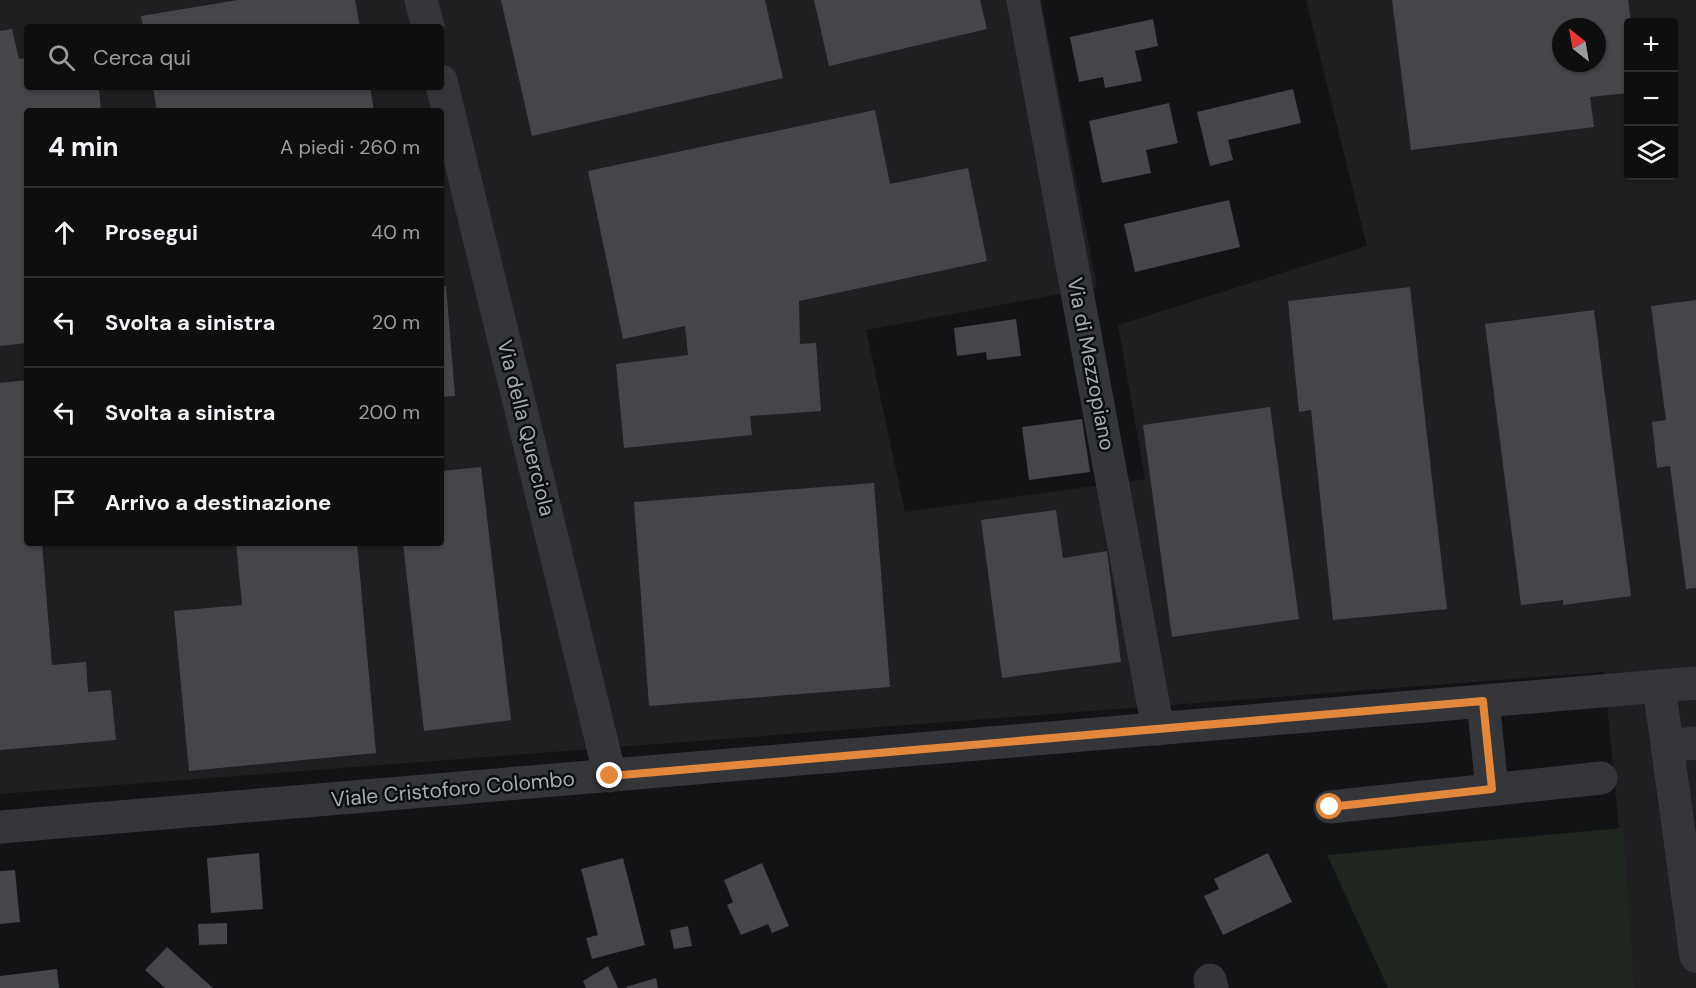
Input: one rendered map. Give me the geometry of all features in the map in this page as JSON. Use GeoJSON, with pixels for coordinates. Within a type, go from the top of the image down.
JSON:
{"type":"FeatureCollection","features":[{"type":"Feature","properties":{"kind":"street"},"geometry":{"type":"LineString","coordinates":[[421,0],[427,24]]}},
{"type":"Feature","properties":{"kind":"street","name":"Via di Mezzopiano"},"geometry":{"type":"LineString","coordinates":[[1023,0],[1158,729]]}},
{"type":"Feature","properties":{"kind":"street","name":"Via della Querciola"},"geometry":{"type":"LineString","coordinates":[[443,90],[610,776]]}},
{"type":"Feature","properties":{"kind":"street","name":"Viale Cristoforo Colombo"},"geometry":{"type":"LineString","coordinates":[[0,827],[1696,683]]}},
{"type":"Feature","properties":{"kind":"street"},"geometry":{"type":"LineString","coordinates":[[1659,686],[1682,745],[1696,956]]}},
{"type":"Feature","properties":{"kind":"street"},"geometry":{"type":"LineString","coordinates":[[1483,701],[1492,789]]}},
{"type":"Feature","properties":{"kind":"street"},"geometry":{"type":"LineString","coordinates":[[1330,807],[1601,778]]}},
{"type":"Feature","properties":{"kind":"shaded area"},"geometry":{"type":"Polygon","coordinates":[[[0,0],[1041,0],[1097,287],[866,330],[905,512],[1145,479],[1118,325],[1367,246],[1306,0],[1696,0],[1696,988],[1634,988],[1604,672],[0,794],[0,0]]]}},
{"type":"Feature","properties":{"kind":"shaded area"},"geometry":{"type":"Polygon","coordinates":[[[1623,828],[1634,988],[1388,988],[1327,855],[1623,828]]]}},
{"type":"Feature","properties":{"kind":"building"},"geometry":{"type":"Polygon","coordinates":[[[238,0],[355,0],[359,24],[142,24],[141,16],[238,0]]]}},
{"type":"Feature","properties":{"kind":"building"},"geometry":{"type":"Polygon","coordinates":[[[501,0],[765,0],[783,78],[532,136],[501,0]]]}},
{"type":"Feature","properties":{"kind":"building"},"geometry":{"type":"Polygon","coordinates":[[[814,0],[980,0],[987,29],[829,66],[814,0]]]}},
{"type":"Feature","properties":{"kind":"building"},"geometry":{"type":"Polygon","coordinates":[[[1392,0],[1628,0],[1630,18],[1624,18],[1624,93],[1590,97],[1594,127],[1411,150],[1392,0]]]}},
{"type":"Feature","properties":{"kind":"building"},"geometry":{"type":"Polygon","coordinates":[[[1153,19],[1158,46],[1135,51],[1142,81],[1105,88],[1103,77],[1079,82],[1070,37],[1153,19]]]}},
{"type":"Feature","properties":{"kind":"building"},"geometry":{"type":"Polygon","coordinates":[[[12,29],[19,59],[24,58],[24,90],[99,90],[101,108],[24,108],[24,343],[0,346],[0,31],[12,29]]]}},
{"type":"Feature","properties":{"kind":"building"},"geometry":{"type":"Polygon","coordinates":[[[1293,89],[1301,123],[1228,140],[1233,160],[1210,166],[1197,112],[1293,89]]]}},
{"type":"Feature","properties":{"kind":"building"},"geometry":{"type":"Polygon","coordinates":[[[154,90],[370,90],[374,108],[156,108],[154,90]]]}},
{"type":"Feature","properties":{"kind":"building"},"geometry":{"type":"Polygon","coordinates":[[[1169,103],[1178,143],[1146,150],[1151,173],[1102,183],[1089,121],[1169,103]]]}},
{"type":"Feature","properties":{"kind":"building"},"geometry":{"type":"Polygon","coordinates":[[[875,110],[890,184],[968,168],[987,261],[799,301],[800,344],[816,343],[821,411],[750,416],[752,435],[624,448],[616,364],[688,355],[685,326],[623,339],[588,171],[875,110]]]}},
{"type":"Feature","properties":{"kind":"building"},"geometry":{"type":"Polygon","coordinates":[[[1229,200],[1240,247],[1135,272],[1124,224],[1229,200]]]}},
{"type":"Feature","properties":{"kind":"building"},"geometry":{"type":"Polygon","coordinates":[[[444,286],[446,286],[455,396],[444,397],[444,286]]]}},
{"type":"Feature","properties":{"kind":"building"},"geometry":{"type":"Polygon","coordinates":[[[1410,287],[1447,609],[1333,620],[1311,410],[1299,412],[1288,301],[1410,287]]]}},
{"type":"Feature","properties":{"kind":"building"},"geometry":{"type":"Polygon","coordinates":[[[1696,300],[1696,588],[1686,589],[1670,466],[1657,468],[1652,422],[1666,420],[1651,306],[1696,300]]]}},
{"type":"Feature","properties":{"kind":"building"},"geometry":{"type":"Polygon","coordinates":[[[1594,310],[1631,596],[1563,605],[1563,600],[1521,605],[1485,324],[1594,310]]]}},
{"type":"Feature","properties":{"kind":"building"},"geometry":{"type":"Polygon","coordinates":[[[1016,319],[1021,356],[987,360],[986,352],[957,356],[954,328],[1016,319]]]}},
{"type":"Feature","properties":{"kind":"building"},"geometry":{"type":"Polygon","coordinates":[[[24,380],[24,546],[42,546],[52,665],[86,662],[88,692],[111,690],[116,740],[0,750],[0,383],[24,380]]]}},
{"type":"Feature","properties":{"kind":"building"},"geometry":{"type":"Polygon","coordinates":[[[1270,407],[1299,619],[1172,637],[1143,425],[1270,407]]]}},
{"type":"Feature","properties":{"kind":"building"},"geometry":{"type":"Polygon","coordinates":[[[1082,419],[1090,472],[1029,480],[1022,427],[1082,419]]]}},
{"type":"Feature","properties":{"kind":"building"},"geometry":{"type":"Polygon","coordinates":[[[481,467],[511,720],[424,731],[403,546],[444,546],[444,471],[481,467]]]}},
{"type":"Feature","properties":{"kind":"building"},"geometry":{"type":"Polygon","coordinates":[[[874,483],[890,687],[649,706],[634,502],[874,483]]]}},
{"type":"Feature","properties":{"kind":"building"},"geometry":{"type":"Polygon","coordinates":[[[1056,510],[1063,558],[1107,551],[1121,662],[1002,678],[981,520],[1056,510]]]}},
{"type":"Feature","properties":{"kind":"building"},"geometry":{"type":"Polygon","coordinates":[[[236,546],[357,546],[376,753],[189,771],[174,611],[242,605],[236,546]]]}},
{"type":"Feature","properties":{"kind":"building"},"geometry":{"type":"Polygon","coordinates":[[[259,853],[263,909],[211,913],[207,858],[259,853]]]}},
{"type":"Feature","properties":{"kind":"building"},"geometry":{"type":"Polygon","coordinates":[[[1268,853],[1292,902],[1223,935],[1204,896],[1219,889],[1214,879],[1268,853]]]}},
{"type":"Feature","properties":{"kind":"building"},"geometry":{"type":"Polygon","coordinates":[[[623,858],[645,945],[592,959],[586,938],[598,935],[581,869],[623,858]]]}},
{"type":"Feature","properties":{"kind":"building"},"geometry":{"type":"Polygon","coordinates":[[[762,863],[789,926],[772,933],[768,924],[741,935],[727,905],[733,902],[724,880],[762,863]]]}},
{"type":"Feature","properties":{"kind":"building"},"geometry":{"type":"Polygon","coordinates":[[[15,870],[20,922],[0,924],[0,871],[15,870]]]}},
{"type":"Feature","properties":{"kind":"building"},"geometry":{"type":"Polygon","coordinates":[[[227,923],[227,944],[199,945],[198,924],[227,923]]]}},
{"type":"Feature","properties":{"kind":"building"},"geometry":{"type":"Polygon","coordinates":[[[688,926],[692,946],[674,949],[670,930],[688,926]]]}},
{"type":"Feature","properties":{"kind":"building"},"geometry":{"type":"Polygon","coordinates":[[[167,947],[213,988],[165,988],[145,970],[167,947]]]}},
{"type":"Feature","properties":{"kind":"building"},"geometry":{"type":"Polygon","coordinates":[[[608,966],[618,988],[586,988],[583,981],[608,966]]]}},
{"type":"Feature","properties":{"kind":"building"},"geometry":{"type":"Polygon","coordinates":[[[57,969],[59,988],[0,988],[0,976],[57,969]]]}},
{"type":"Feature","properties":{"kind":"building"},"geometry":{"type":"Polygon","coordinates":[[[656,978],[658,988],[626,987],[656,978]]]}},
{"type":"Feature","properties":{"kind":"route"},"geometry":{"type":"LineString","coordinates":[[610,776],[1483,701],[1492,789],[1330,807]]}}]}
